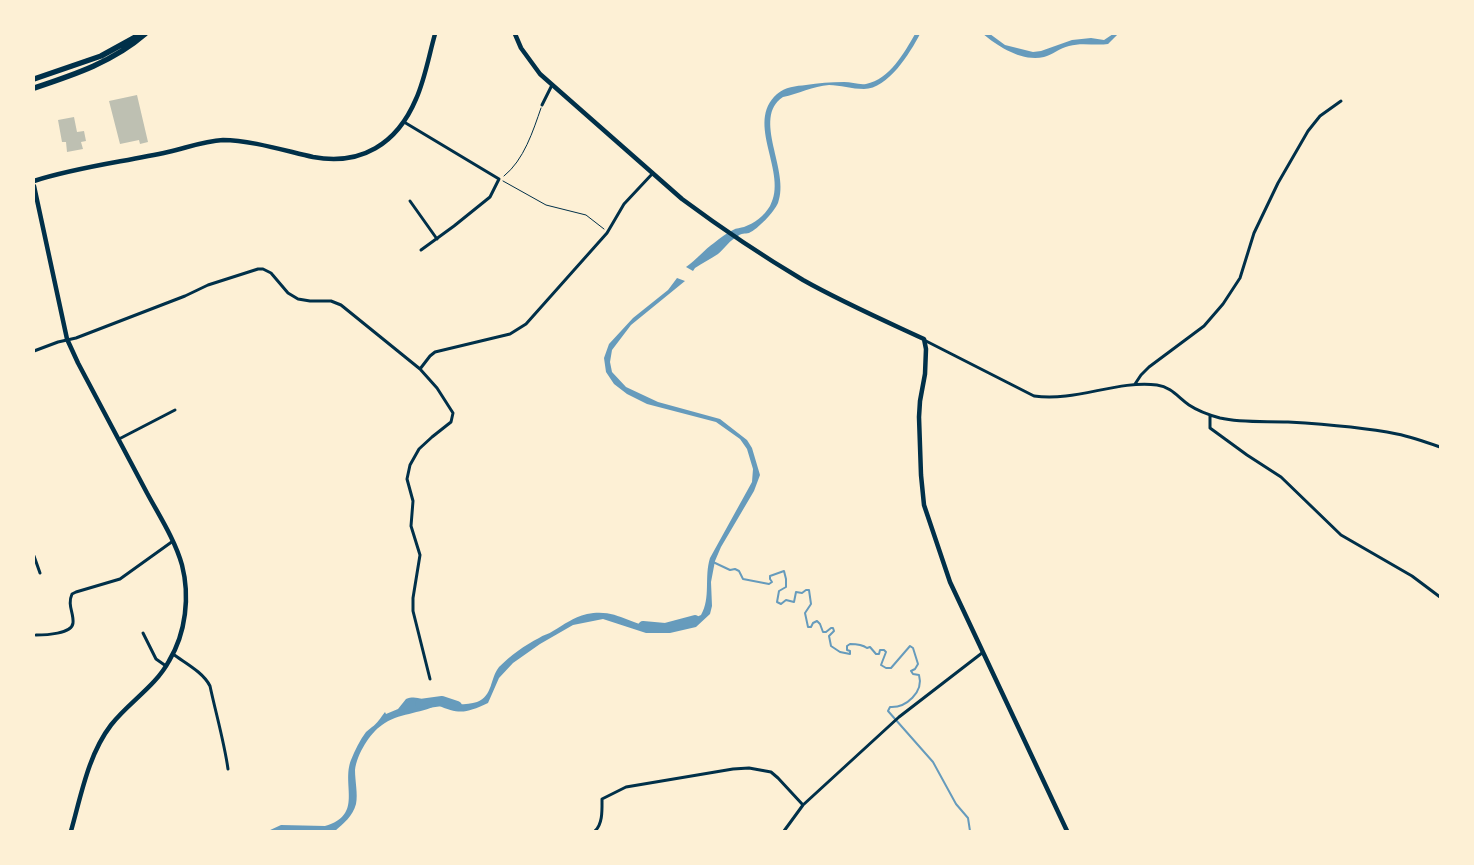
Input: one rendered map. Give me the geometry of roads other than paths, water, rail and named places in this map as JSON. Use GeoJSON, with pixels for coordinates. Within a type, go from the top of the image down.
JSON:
{"type":"FeatureCollection","features":[{"type":"Feature","properties":{"kind":"highway"},"geometry":{"type":"LineString","coordinates":[[34,79],[93,59],[141,34]]}},
{"type":"Feature","properties":{"kind":"highway"},"geometry":{"type":"LineString","coordinates":[[34,88],[97,65],[145,34]]}},
{"type":"Feature","properties":{"kind":"street"},"geometry":{"type":"LineString","coordinates":[[34,180],[213,141],[241,142],[316,157],[348,158],[362,155],[387,140],[404,122],[412,110],[422,85],[435,34]]}},
{"type":"Feature","properties":{"kind":"street"},"geometry":{"type":"LineString","coordinates":[[515,34],[531,64],[552,85],[682,199],[739,240],[805,281],[924,339],[1034,396],[1063,396],[1135,384],[1158,385],[1167,388],[1196,410],[1210,415],[1241,421],[1288,422],[1385,432],[1417,439],[1440,447]]}},
{"type":"Feature","properties":{"kind":"street"},"geometry":{"type":"LineString","coordinates":[[542,105],[552,85]]}},
{"type":"Feature","properties":{"kind":"street"},"geometry":{"type":"LineString","coordinates":[[1135,384],[1149,366],[1204,326],[1223,304],[1240,278],[1254,233],[1278,183],[1308,131],[1320,116],[1341,101]]}},
{"type":"Feature","properties":{"kind":"street"},"geometry":{"type":"LineString","coordinates":[[404,122],[500,179],[490,197],[421,250]]}},
{"type":"Feature","properties":{"kind":"street"},"geometry":{"type":"LineString","coordinates":[[420,369],[435,352],[510,334],[526,324],[607,232],[624,204],[653,172]]}},
{"type":"Feature","properties":{"kind":"street"},"geometry":{"type":"LineString","coordinates":[[34,186],[68,339],[82,370],[173,541],[182,566],[186,596],[184,620],[173,654],[150,686],[115,720],[103,738],[88,772],[71,831]]}},
{"type":"Feature","properties":{"kind":"street"},"geometry":{"type":"LineString","coordinates":[[410,201],[437,239]]}},
{"type":"Feature","properties":{"kind":"street"},"geometry":{"type":"LineString","coordinates":[[34,351],[76,338],[185,296],[208,285],[248,271],[263,269],[271,273],[288,293],[298,299],[330,301],[341,305],[420,369],[437,388],[452,410],[453,416],[451,422],[432,437],[413,458],[407,479],[413,501],[411,526],[420,555],[413,598],[413,611],[430,679]]}},
{"type":"Feature","properties":{"kind":"street"},"geometry":{"type":"LineString","coordinates":[[924,339],[926,349],[925,374],[919,417],[924,505],[950,582],[1067,831]]}},
{"type":"Feature","properties":{"kind":"street"},"geometry":{"type":"LineString","coordinates":[[119,439],[175,410]]}},
{"type":"Feature","properties":{"kind":"street"},"geometry":{"type":"LineString","coordinates":[[1210,415],[1210,428],[1246,455],[1281,477],[1341,535],[1412,576],[1440,597]]}},
{"type":"Feature","properties":{"kind":"street"},"geometry":{"type":"LineString","coordinates":[[36,635],[48,635],[69,629],[73,622],[69,603],[72,594],[120,579],[173,541]]}},
{"type":"Feature","properties":{"kind":"street"},"geometry":{"type":"LineString","coordinates":[[34,556],[40,574]]}},
{"type":"Feature","properties":{"kind":"street"},"geometry":{"type":"LineString","coordinates":[[143,632],[156,659],[166,666]]}},
{"type":"Feature","properties":{"kind":"street"},"geometry":{"type":"LineString","coordinates":[[784,831],[803,805],[893,722],[982,653]]}},
{"type":"Feature","properties":{"kind":"street"},"geometry":{"type":"LineString","coordinates":[[173,654],[201,674],[210,686],[228,769]]}},
{"type":"Feature","properties":{"kind":"street"},"geometry":{"type":"LineString","coordinates":[[595,831],[601,819],[602,799],[616,791],[631,786],[733,769],[753,768],[770,772],[803,805]]}},
{"type":"Feature","properties":{"kind":"water"},"geometry":{"type":"Polygon","coordinates":[[[915,34],[920,34],[904,60],[890,77],[881,83],[864,89],[829,85],[817,87],[783,97],[774,106],[771,118],[771,131],[781,190],[776,207],[757,228],[749,233],[740,234],[718,254],[693,271],[686,267],[726,234],[755,221],[770,206],[774,193],[774,179],[765,133],[765,119],[768,106],[777,94],[787,88],[820,83],[847,82],[866,84],[875,81],[895,64],[915,34]]]}},
{"type":"Feature","properties":{"kind":"water"},"geometry":{"type":"Polygon","coordinates":[[[983,34],[990,34],[1005,45],[1033,52],[1072,40],[1091,38],[1104,40],[1113,34],[1118,34],[1108,44],[1074,45],[1062,48],[1047,56],[1036,58],[1011,52],[983,34]]]}},
{"type":"Feature","properties":{"kind":"water"},"geometry":{"type":"Polygon","coordinates":[[[677,278],[685,281],[631,325],[612,350],[610,362],[612,372],[626,387],[658,402],[720,419],[747,440],[752,448],[760,475],[754,491],[721,547],[715,561],[711,582],[712,606],[710,614],[696,627],[670,633],[646,633],[603,619],[573,625],[540,644],[513,663],[499,678],[488,703],[463,712],[437,705],[395,718],[377,729],[365,744],[356,764],[357,796],[355,808],[335,831],[268,831],[281,825],[325,826],[337,821],[344,815],[348,807],[348,779],[351,760],[358,745],[366,732],[376,724],[385,712],[386,714],[398,709],[406,699],[416,698],[432,702],[455,704],[477,702],[486,696],[499,667],[513,655],[528,644],[569,621],[587,614],[607,613],[639,624],[657,627],[685,622],[701,615],[706,602],[707,573],[710,558],[752,482],[753,469],[747,449],[740,439],[716,422],[647,404],[627,394],[614,384],[606,372],[604,358],[609,344],[633,318],[668,290],[677,278]]]}},
{"type":"Feature","properties":{"kind":"waterway"},"geometry":{"type":"LineString","coordinates":[[713,562],[730,570],[735,569],[739,571],[743,579],[769,584],[772,582],[770,576],[784,571],[786,587],[779,591],[777,602],[781,604],[786,600],[794,602],[796,592],[802,593],[809,590],[811,604],[805,613],[808,627],[811,627],[817,621],[823,632],[833,628],[834,631],[829,636],[831,646],[840,652],[850,654],[850,651],[847,650],[847,646],[850,644],[870,647],[876,654],[879,654],[880,650],[884,650],[886,652],[881,665],[891,668],[910,646],[913,648],[918,664],[911,671],[913,674],[919,675],[919,687],[908,702],[896,707],[890,707],[888,711],[933,762],[956,804],[968,818],[970,831]]}},
{"type":"Feature","properties":{"kind":"waterway"},"geometry":{"type":"LineString","coordinates":[[643,626],[665,628],[695,620]]}},
{"type":"Feature","properties":{"kind":"waterway"},"geometry":{"type":"LineString","coordinates":[[420,704],[442,701],[457,706]]}}]}
